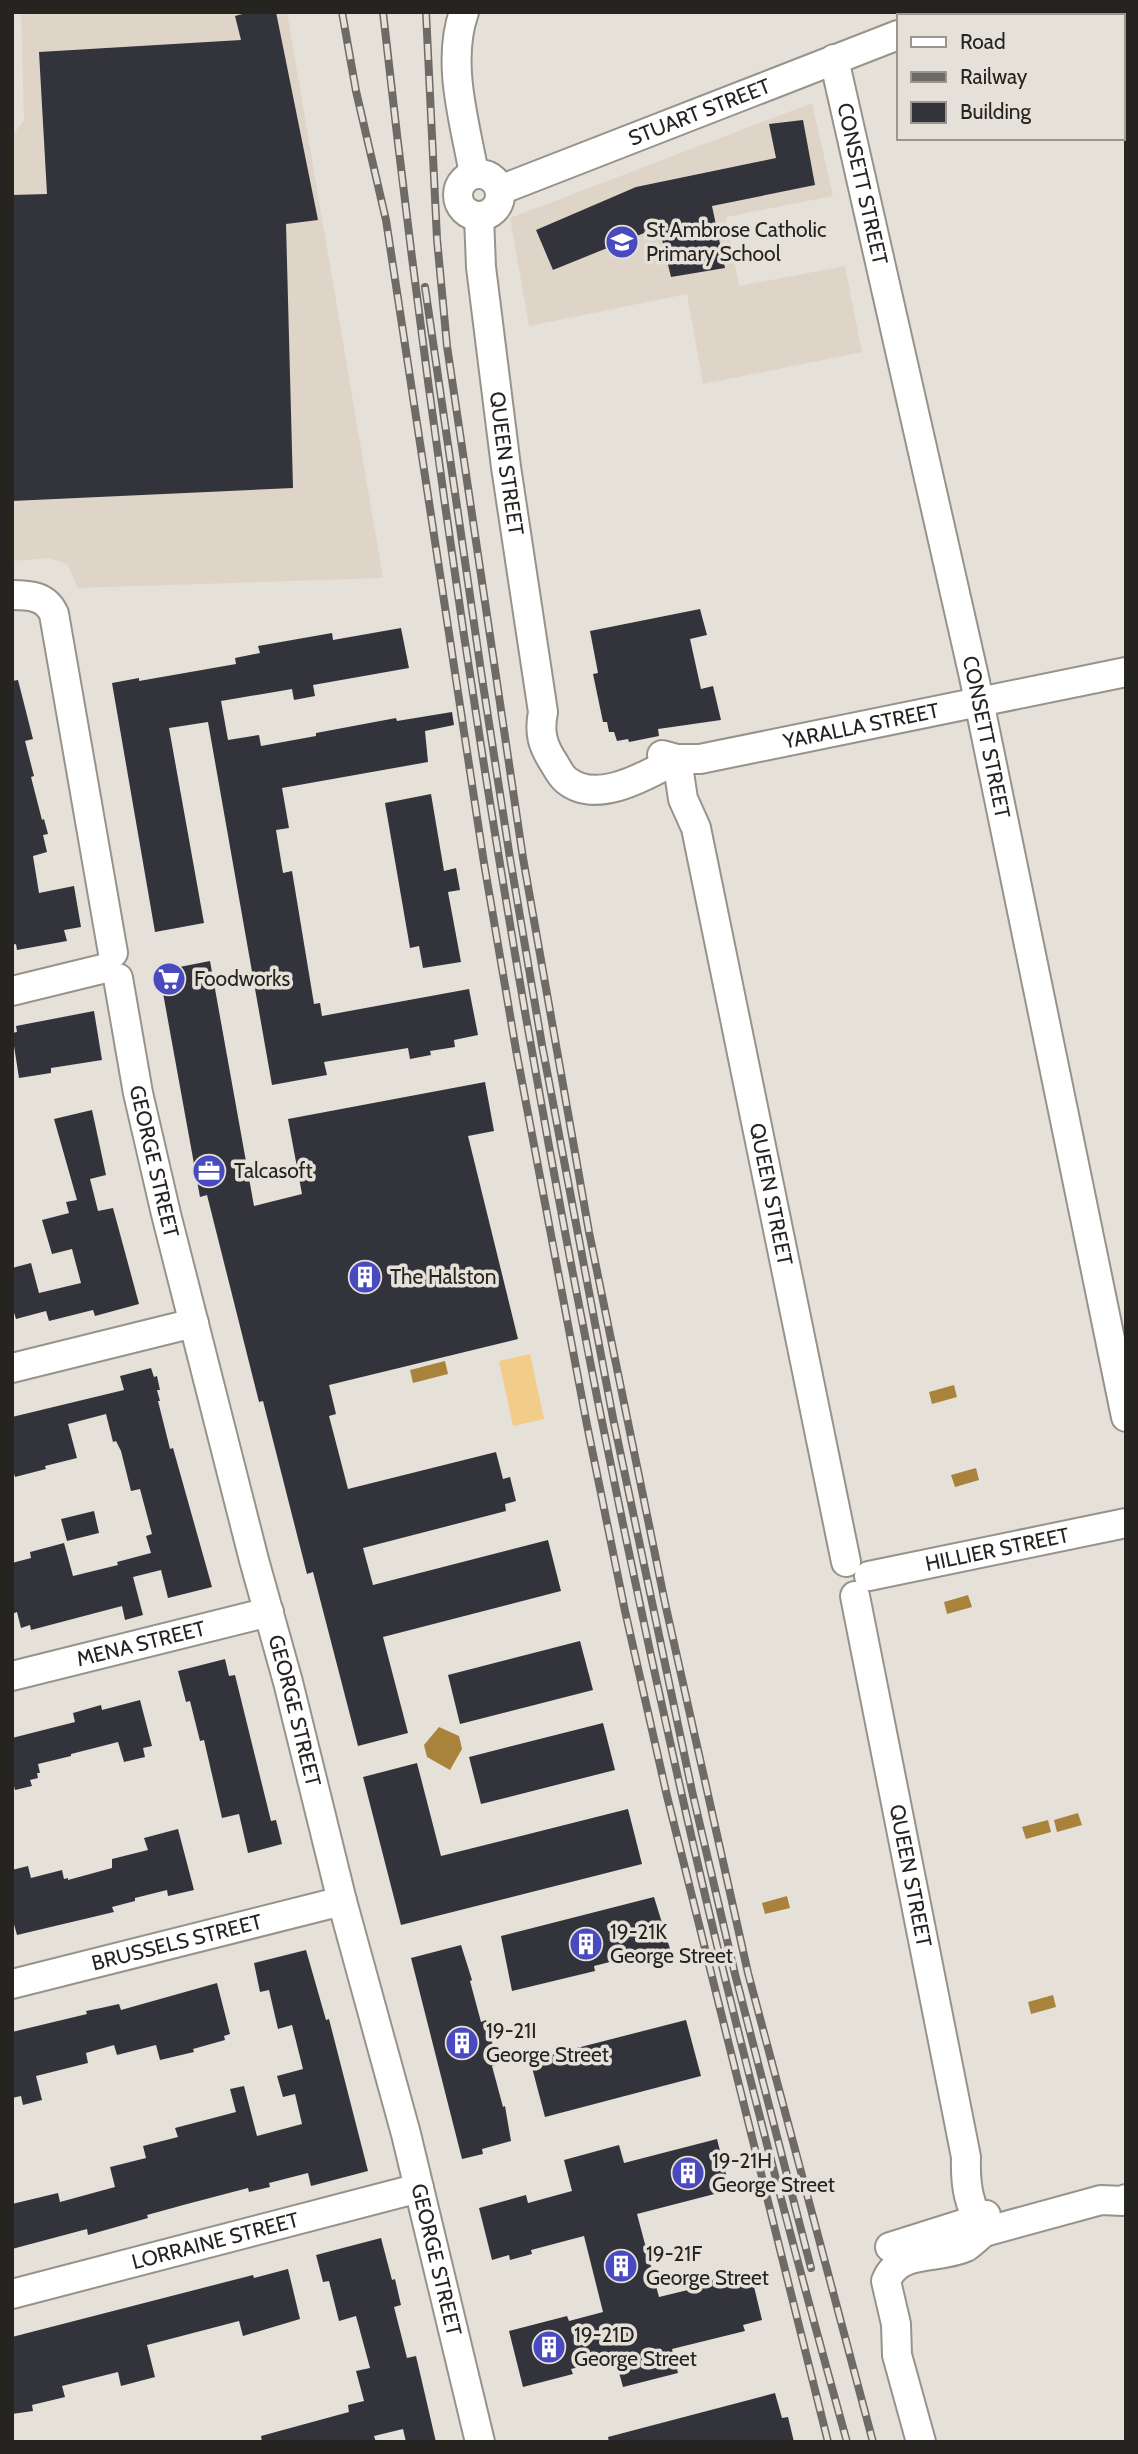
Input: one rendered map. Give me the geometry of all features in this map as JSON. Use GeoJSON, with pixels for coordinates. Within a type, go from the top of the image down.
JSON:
{"type":"FeatureCollection","features":[{"type":"Feature","properties":{"kind":"street"},"geometry":{"type":"LineString","coordinates":[[464,12],[458,31],[457,57],[459,89],[474,174]]}},
{"type":"Feature","properties":{"kind":"street","name":"STUART STREET"},"geometry":{"type":"LineString","coordinates":[[500,191],[897,35]]}},
{"type":"Feature","properties":{"kind":"street","name":"CONSETT STREET"},"geometry":{"type":"LineString","coordinates":[[834,59],[978,702],[1126,1417]]}},
{"type":"Feature","properties":{"kind":"street"},"geometry":{"type":"LineString","coordinates":[[474,174],[487,175],[493,179],[500,191],[501,197],[496,209],[485,216],[467,213],[457,198],[463,180],[474,174]]}},
{"type":"Feature","properties":{"kind":"street","name":"QUEEN STREET"},"geometry":{"type":"LineString","coordinates":[[479,216],[481,267],[506,467],[543,712],[540,729],[545,749],[566,780],[582,788],[598,790],[630,782],[677,759],[695,782],[698,797],[696,828],[857,1578],[966,2157],[966,2182],[972,2209],[984,2232]]}},
{"type":"Feature","properties":{"kind":"street","name":"GEORGE STREET"},"geometry":{"type":"LineString","coordinates":[[12,595],[35,597],[49,604],[54,614],[111,967],[166,1214],[342,1900],[419,2188],[480,2442]]}},
{"type":"Feature","properties":{"kind":"street","name":"YARALLA STREET"},"geometry":{"type":"LineString","coordinates":[[677,759],[700,759],[1126,672]]}},
{"type":"Feature","properties":{"kind":"street"},"geometry":{"type":"LineString","coordinates":[[12,991],[111,967]]}},
{"type":"Feature","properties":{"kind":"street"},"geometry":{"type":"LineString","coordinates":[[12,1368],[194,1323]]}},
{"type":"Feature","properties":{"kind":"street","name":"HILLIER STREET"},"geometry":{"type":"LineString","coordinates":[[857,1578],[1126,1523]]}},
{"type":"Feature","properties":{"kind":"street","name":"MENA STREET"},"geometry":{"type":"LineString","coordinates":[[12,1675],[269,1612]]}},
{"type":"Feature","properties":{"kind":"street","name":"BRUSSELS STREET"},"geometry":{"type":"LineString","coordinates":[[12,1984],[342,1900]]}},
{"type":"Feature","properties":{"kind":"street","name":"LORRAINE STREET"},"geometry":{"type":"LineString","coordinates":[[12,2294],[419,2188]]}},
{"type":"Feature","properties":{"kind":"street"},"geometry":{"type":"LineString","coordinates":[[921,2442],[897,2355],[896,2324],[887,2291],[886,2281],[894,2266],[904,2261],[966,2246],[984,2232],[1101,2200],[1126,2199]]}},
{"type":"Feature","properties":{"kind":"shaded area"},"geometry":{"type":"Polygon","coordinates":[[[21,12],[287,12],[383,578],[78,588],[67,564],[49,558],[12,561],[12,136],[24,120],[21,12]]]}},
{"type":"Feature","properties":{"kind":"shaded area","name":"St Ambrose Catholic Primary School"},"geometry":{"type":"Polygon","coordinates":[[[812,103],[833,196],[726,217],[739,286],[845,266],[862,352],[703,384],[687,294],[529,326],[510,218],[812,103]]]}},
{"type":"Feature","properties":{"kind":"shaded area"},"geometry":{"type":"Polygon","coordinates":[[[530,1354],[544,1419],[513,1426],[499,1361],[530,1354]]]}},
{"type":"Feature","properties":{"kind":"shaded area"},"geometry":{"type":"Polygon","coordinates":[[[445,1361],[448,1374],[413,1383],[410,1370],[445,1361]]]}},
{"type":"Feature","properties":{"kind":"shaded area"},"geometry":{"type":"Polygon","coordinates":[[[954,1385],[957,1397],[932,1404],[929,1392],[954,1385]]]}},
{"type":"Feature","properties":{"kind":"shaded area"},"geometry":{"type":"Polygon","coordinates":[[[976,1468],[979,1480],[955,1487],[951,1475],[976,1468]]]}},
{"type":"Feature","properties":{"kind":"shaded area"},"geometry":{"type":"Polygon","coordinates":[[[968,1595],[972,1607],[947,1614],[944,1602],[968,1595]]]}},
{"type":"Feature","properties":{"kind":"shaded area"},"geometry":{"type":"Polygon","coordinates":[[[439,1727],[459,1736],[462,1749],[450,1770],[427,1757],[424,1745],[439,1727]]]}},
{"type":"Feature","properties":{"kind":"shaded area"},"geometry":{"type":"Polygon","coordinates":[[[1078,1813],[1082,1825],[1057,1832],[1054,1820],[1078,1813]]]}},
{"type":"Feature","properties":{"kind":"shaded area"},"geometry":{"type":"Polygon","coordinates":[[[1048,1820],[1051,1832],[1026,1839],[1022,1827],[1048,1820]]]}},
{"type":"Feature","properties":{"kind":"shaded area"},"geometry":{"type":"Polygon","coordinates":[[[787,1896],[790,1908],[765,1914],[762,1903],[787,1896]]]}},
{"type":"Feature","properties":{"kind":"shaded area"},"geometry":{"type":"Polygon","coordinates":[[[1053,1995],[1056,2007],[1031,2014],[1028,2002],[1053,1995]]]}},
{"type":"Feature","properties":{"kind":"building"},"geometry":{"type":"Polygon","coordinates":[[[250,12],[276,12],[318,220],[286,224],[293,488],[12,501],[12,195],[47,194],[39,52],[241,40],[235,16],[250,12]]]}},
{"type":"Feature","properties":{"kind":"building","name":"St Ambrose Catholic Primary School"},"geometry":{"type":"Polygon","coordinates":[[[803,120],[815,185],[712,206],[725,268],[671,277],[659,227],[553,270],[536,230],[636,187],[776,158],[769,124],[803,120]]]}},
{"type":"Feature","properties":{"kind":"building"},"geometry":{"type":"Polygon","coordinates":[[[700,609],[707,635],[690,639],[701,689],[713,686],[721,720],[658,729],[659,736],[629,742],[628,739],[617,741],[614,732],[609,732],[607,722],[603,722],[593,674],[598,673],[590,631],[700,609]]]}},
{"type":"Feature","properties":{"kind":"building"},"geometry":{"type":"Polygon","coordinates":[[[401,628],[409,668],[313,685],[315,696],[294,700],[292,689],[221,701],[228,740],[259,735],[261,746],[396,718],[397,721],[452,712],[454,725],[425,731],[428,762],[282,788],[289,828],[276,830],[283,873],[292,871],[314,1004],[320,1003],[322,1016],[469,989],[478,1035],[454,1040],[455,1047],[430,1051],[431,1055],[410,1059],[408,1048],[324,1062],[327,1075],[272,1085],[208,722],[169,728],[204,923],[155,932],[112,683],[139,678],[139,681],[236,664],[235,658],[260,653],[258,646],[332,633],[333,640],[401,628]]]}},
{"type":"Feature","properties":{"kind":"building"},"geometry":{"type":"Polygon","coordinates":[[[18,680],[33,739],[25,741],[34,776],[31,777],[48,834],[43,835],[47,852],[33,856],[39,893],[74,886],[81,927],[64,930],[67,941],[17,950],[16,944],[12,945],[12,681],[18,680]]]}},
{"type":"Feature","properties":{"kind":"building"},"geometry":{"type":"Polygon","coordinates":[[[431,794],[444,871],[456,868],[460,890],[448,892],[461,962],[423,968],[419,946],[410,948],[385,803],[431,794]]]}},
{"type":"Feature","properties":{"kind":"building"},"geometry":{"type":"Polygon","coordinates":[[[210,961],[254,1206],[302,1194],[288,1119],[485,1082],[494,1131],[468,1136],[518,1339],[329,1385],[336,1414],[329,1416],[348,1489],[496,1452],[503,1479],[510,1477],[516,1501],[505,1504],[506,1511],[363,1548],[373,1585],[548,1540],[561,1591],[383,1637],[408,1733],[358,1746],[313,1572],[307,1574],[263,1401],[259,1402],[207,1195],[200,1197],[159,971],[210,961]]]}},
{"type":"Feature","properties":{"kind":"building"},"geometry":{"type":"Polygon","coordinates":[[[94,1011],[102,1060],[51,1068],[51,1073],[19,1078],[12,1033],[17,1032],[16,1026],[94,1011]]]}},
{"type":"Feature","properties":{"kind":"building"},"geometry":{"type":"Polygon","coordinates":[[[92,1110],[106,1175],[90,1179],[98,1211],[113,1208],[139,1304],[95,1316],[93,1310],[49,1321],[46,1311],[16,1319],[12,1306],[12,1268],[31,1263],[39,1293],[81,1283],[72,1249],[52,1254],[42,1220],[69,1213],[66,1202],[77,1200],[54,1119],[92,1110]]]}},
{"type":"Feature","properties":{"kind":"building"},"geometry":{"type":"Polygon","coordinates":[[[151,1368],[154,1377],[157,1376],[160,1390],[157,1390],[158,1401],[170,1449],[173,1448],[212,1587],[168,1598],[161,1570],[133,1577],[143,1615],[125,1620],[122,1606],[31,1630],[30,1625],[21,1628],[17,1612],[12,1614],[12,1563],[31,1558],[30,1552],[64,1543],[73,1576],[118,1565],[117,1562],[151,1553],[146,1536],[152,1534],[140,1489],[131,1491],[121,1451],[116,1441],[113,1442],[106,1414],[68,1424],[77,1458],[15,1477],[12,1466],[12,1417],[124,1390],[120,1376],[151,1368]]]}},
{"type":"Feature","properties":{"kind":"building"},"geometry":{"type":"Polygon","coordinates":[[[94,1511],[99,1533],[67,1541],[61,1519],[94,1511]]]}},
{"type":"Feature","properties":{"kind":"building"},"geometry":{"type":"Polygon","coordinates":[[[580,1641],[593,1690],[460,1724],[448,1675],[580,1641]]]}},
{"type":"Feature","properties":{"kind":"building"},"geometry":{"type":"Polygon","coordinates":[[[225,1659],[229,1676],[235,1675],[271,1821],[276,1820],[282,1844],[248,1853],[239,1814],[222,1818],[204,1740],[200,1741],[190,1701],[186,1702],[178,1671],[225,1659]]]}},
{"type":"Feature","properties":{"kind":"building"},"geometry":{"type":"Polygon","coordinates":[[[140,1700],[152,1746],[143,1748],[145,1757],[124,1762],[118,1742],[38,1764],[40,1773],[37,1773],[38,1778],[30,1780],[32,1786],[15,1790],[12,1778],[12,1738],[75,1722],[73,1713],[101,1705],[102,1710],[140,1700]]]}},
{"type":"Feature","properties":{"kind":"building"},"geometry":{"type":"Polygon","coordinates":[[[603,1723],[615,1770],[481,1804],[469,1757],[603,1723]]]}},
{"type":"Feature","properties":{"kind":"building"},"geometry":{"type":"Polygon","coordinates":[[[417,1763],[441,1856],[628,1809],[642,1864],[401,1925],[363,1777],[417,1763]]]}},
{"type":"Feature","properties":{"kind":"building"},"geometry":{"type":"Polygon","coordinates":[[[178,1829],[194,1890],[168,1896],[167,1890],[135,1898],[135,1901],[112,1907],[114,1912],[17,1935],[12,1917],[12,1870],[28,1866],[31,1878],[62,1870],[64,1879],[68,1880],[112,1868],[112,1859],[148,1850],[144,1838],[178,1829]]]}},
{"type":"Feature","properties":{"kind":"building","name":"19-21K George Street"},"geometry":{"type":"Polygon","coordinates":[[[654,1897],[671,1952],[623,1964],[622,1959],[594,1966],[595,1971],[512,1991],[501,1936],[654,1897]]]}},
{"type":"Feature","properties":{"kind":"building","name":"19-21I George Street"},"geometry":{"type":"Polygon","coordinates":[[[461,1945],[481,2022],[486,2020],[498,2064],[492,2066],[503,2107],[505,2106],[511,2141],[482,2149],[483,2154],[462,2159],[411,1958],[461,1945]]]}},
{"type":"Feature","properties":{"kind":"building"},"geometry":{"type":"Polygon","coordinates":[[[306,1950],[326,2020],[329,2019],[368,2171],[311,2186],[308,2173],[269,2183],[270,2187],[249,2192],[248,2188],[147,2215],[148,2218],[88,2235],[87,2229],[12,2249],[12,2204],[58,2193],[60,2202],[115,2187],[110,2167],[146,2158],[143,2146],[178,2137],[175,2128],[236,2112],[230,2089],[244,2086],[257,2136],[302,2124],[295,2094],[283,2097],[277,2076],[303,2069],[292,2025],[278,2029],[269,1990],[260,1992],[254,1963],[306,1950]]]}},
{"type":"Feature","properties":{"kind":"building"},"geometry":{"type":"Polygon","coordinates":[[[217,1983],[230,2034],[224,2036],[225,2040],[193,2049],[194,2052],[160,2060],[156,2045],[117,2055],[114,2045],[86,2053],[88,2063],[36,2076],[42,2100],[23,2105],[21,2096],[12,2098],[12,2032],[119,2004],[121,2010],[217,1983]]]}},
{"type":"Feature","properties":{"kind":"building"},"geometry":{"type":"Polygon","coordinates":[[[686,2020],[701,2076],[545,2117],[530,2060],[686,2020]]]}},
{"type":"Feature","properties":{"kind":"building"},"geometry":{"type":"Polygon","coordinates":[[[717,2139],[730,2190],[637,2214],[659,2297],[692,2289],[691,2285],[740,2273],[741,2277],[751,2274],[762,2320],[743,2325],[745,2331],[672,2349],[678,2373],[623,2387],[615,2358],[571,2369],[573,2374],[523,2387],[509,2331],[567,2316],[569,2321],[603,2312],[584,2236],[531,2250],[532,2254],[510,2260],[509,2255],[492,2260],[479,2208],[526,2195],[528,2203],[572,2191],[564,2160],[619,2145],[624,2163],[717,2139]]]}},
{"type":"Feature","properties":{"kind":"building"},"geometry":{"type":"Polygon","coordinates":[[[381,2238],[401,2305],[394,2307],[407,2358],[416,2356],[436,2442],[406,2442],[403,2429],[374,2436],[376,2442],[262,2442],[261,2436],[349,2412],[348,2405],[364,2401],[356,2371],[370,2368],[356,2316],[339,2321],[329,2281],[323,2282],[316,2255],[381,2238]]]}},
{"type":"Feature","properties":{"kind":"building"},"geometry":{"type":"Polygon","coordinates":[[[288,2269],[300,2319],[243,2336],[239,2321],[147,2345],[155,2377],[121,2386],[118,2372],[62,2386],[65,2397],[32,2405],[33,2411],[12,2414],[12,2337],[253,2275],[254,2278],[288,2269]]]}},
{"type":"Feature","properties":{"kind":"building"},"geometry":{"type":"Polygon","coordinates":[[[775,2393],[782,2418],[788,2417],[794,2442],[609,2442],[608,2437],[775,2393]]]}},
{"type":"Feature","properties":{"kind":"railway"},"geometry":{"type":"LineString","coordinates":[[342,12],[356,91],[386,220],[484,863],[516,1050],[587,1425],[667,1796],[828,2442]]}},
{"type":"Feature","properties":{"kind":"railway"},"geometry":{"type":"LineString","coordinates":[[383,12],[409,236],[471,683],[507,906],[588,1349],[633,1571],[719,1954],[847,2442]]}},
{"type":"Feature","properties":{"kind":"railway"},"geometry":{"type":"LineString","coordinates":[[426,12],[437,239],[447,346],[523,858],[589,1232],[665,1603],[748,1973],[873,2442]]}},
{"type":"Feature","properties":{"kind":"railway"},"geometry":{"type":"LineString","coordinates":[[425,287],[510,858],[542,1045],[613,1418],[692,1791],[735,1974],[811,2268]]}},
{"type":"Feature","properties":{"kind":"place","name":"St Ambrose Catholic Primary School"},"geometry":{"type":"Point","coordinates":[622,242]}},
{"type":"Feature","properties":{"kind":"place","name":"Foodworks"},"geometry":{"type":"Point","coordinates":[169,979]}},
{"type":"Feature","properties":{"kind":"place","name":"Talcasoft"},"geometry":{"type":"Point","coordinates":[209,1171]}},
{"type":"Feature","properties":{"kind":"place","name":"The Halston"},"geometry":{"type":"Point","coordinates":[365,1277]}},
{"type":"Feature","properties":{"kind":"place","name":"19-21K George Street"},"geometry":{"type":"Point","coordinates":[586,1944]}},
{"type":"Feature","properties":{"kind":"place","name":"19-21I George Street"},"geometry":{"type":"Point","coordinates":[462,2043]}},
{"type":"Feature","properties":{"kind":"place","name":"19-21H George Street"},"geometry":{"type":"Point","coordinates":[688,2173]}},
{"type":"Feature","properties":{"kind":"place","name":"19-21F George Street"},"geometry":{"type":"Point","coordinates":[621,2266]}},
{"type":"Feature","properties":{"kind":"place","name":"19-21D George Street"},"geometry":{"type":"Point","coordinates":[549,2347]}}]}
